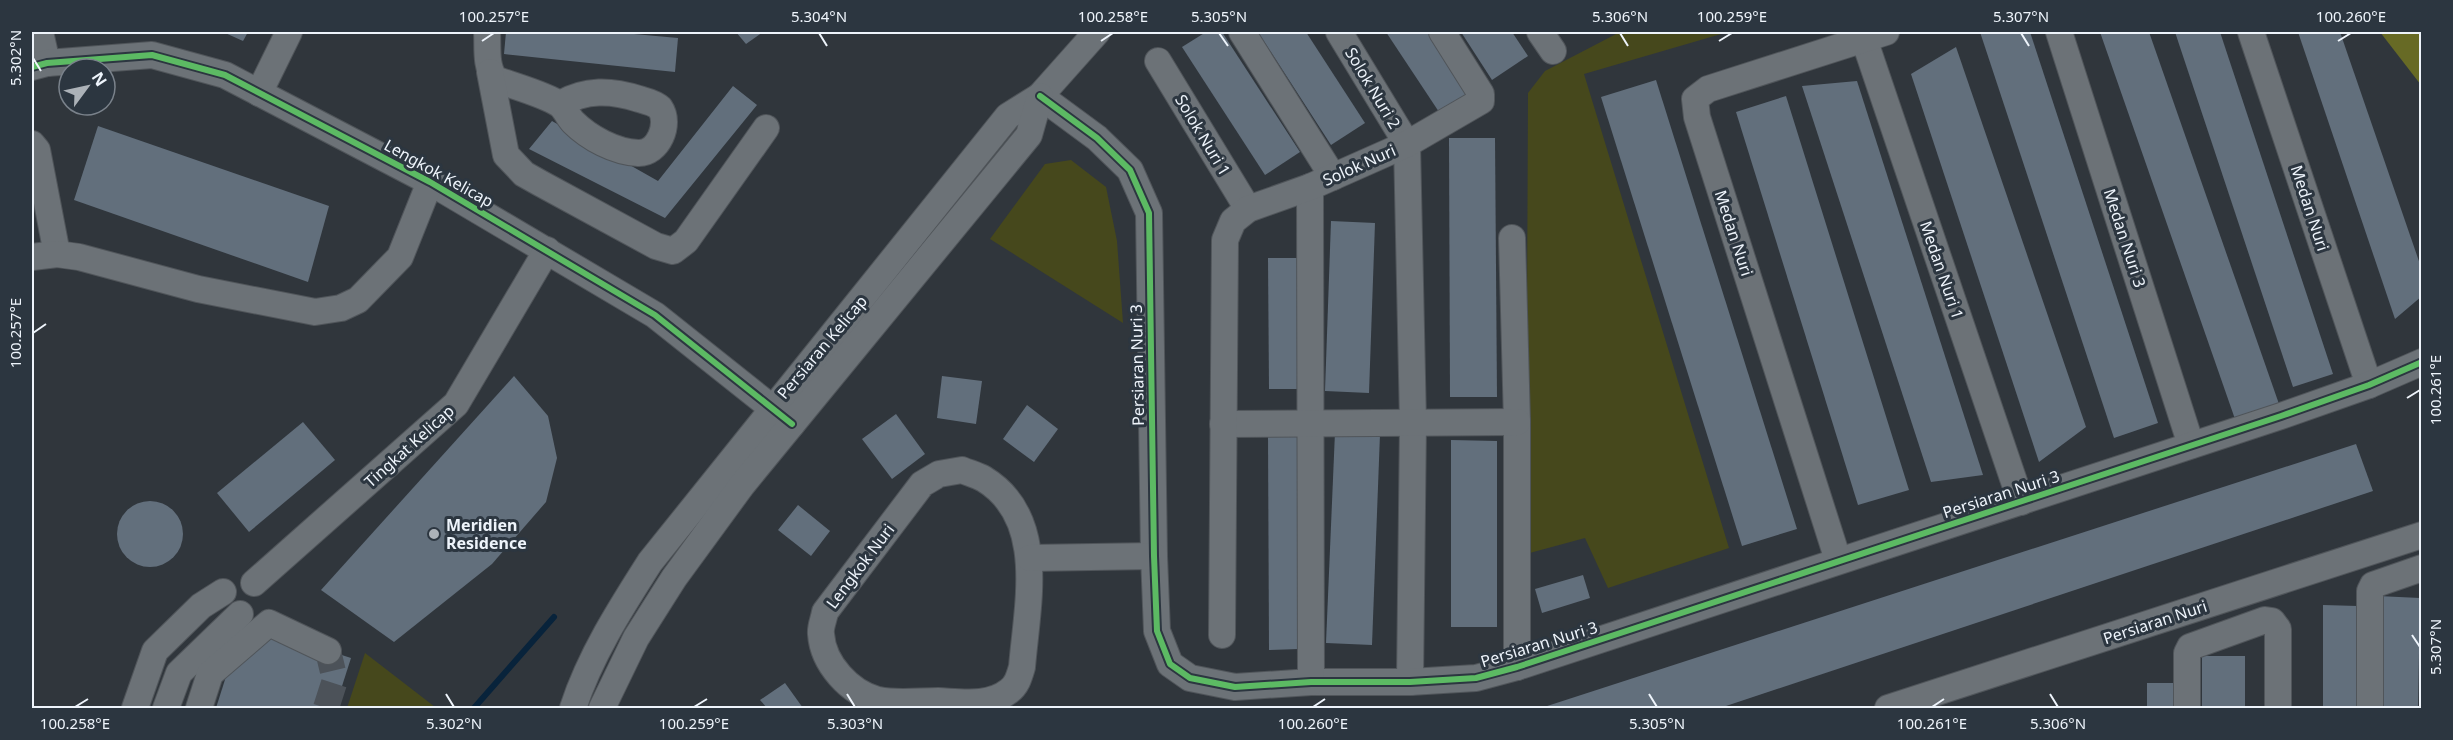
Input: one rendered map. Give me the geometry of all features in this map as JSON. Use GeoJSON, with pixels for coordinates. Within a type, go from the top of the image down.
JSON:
{"type":"FeatureCollection","features":[{"type":"Feature","properties":{"kind":"street"},"geometry":{"type":"LineString","coordinates":[[39,65],[40,32]]}},
{"type":"Feature","properties":{"kind":"street"},"geometry":{"type":"LineString","coordinates":[[259,93],[289,32]]}},
{"type":"Feature","properties":{"kind":"street"},"geometry":{"type":"LineString","coordinates":[[487,32],[490,72],[506,155],[524,174],[656,246],[673,251],[686,241],[766,128]]}},
{"type":"Feature","properties":{"kind":"street","name":"Persiaran Kelicap"},"geometry":{"type":"LineString","coordinates":[[576,700],[611,624],[650,562],[1008,116],[1040,96],[1097,32]]}},
{"type":"Feature","properties":{"kind":"street"},"geometry":{"type":"LineString","coordinates":[[1242,32],[1333,177]]}},
{"type":"Feature","properties":{"kind":"street","name":"Solok Nuri 2"},"geometry":{"type":"LineString","coordinates":[[1339,32],[1407,144]]}},
{"type":"Feature","properties":{"kind":"street"},"geometry":{"type":"LineString","coordinates":[[1407,144],[1481,101],[1481,94],[1442,32]]}},
{"type":"Feature","properties":{"kind":"street","name":"Medan Nuri 3"},"geometry":{"type":"LineString","coordinates":[[2059,32],[2191,445]]}},
{"type":"Feature","properties":{"kind":"street","name":"Medan Nuri"},"geometry":{"type":"LineString","coordinates":[[2251,32],[2369,385]]}},
{"type":"Feature","properties":{"kind":"street","name":"Medan Nuri"},"geometry":{"type":"LineString","coordinates":[[1838,560],[1696,117],[1695,99],[1708,89],[1875,35]]}},
{"type":"Feature","properties":{"kind":"street","name":"Medan Nuri 1"},"geometry":{"type":"LineString","coordinates":[[1875,35],[2021,502]]}},
{"type":"Feature","properties":{"kind":"street","name":"Lengkok Kelicap"},"geometry":{"type":"LineString","coordinates":[[39,65],[152,56],[225,75],[430,182],[655,315],[792,424]]}},
{"type":"Feature","properties":{"kind":"street","name":"Solok Nuri 1"},"geometry":{"type":"LineString","coordinates":[[1158,61],[1248,209]]}},
{"type":"Feature","properties":{"kind":"street"},"geometry":{"type":"LineString","coordinates":[[490,72],[495,79],[560,104]]}},
{"type":"Feature","properties":{"kind":"street","name":"Persiaran Kelicap"},"geometry":{"type":"LineString","coordinates":[[606,707],[636,638],[674,578],[742,485],[1029,135],[1040,96]]}},
{"type":"Feature","properties":{"kind":"street","name":"Persiaran Nuri 3"},"geometry":{"type":"LineString","coordinates":[[1040,96],[1097,138],[1130,170],[1149,213],[1157,631],[1170,664],[1190,678],[1235,687],[1311,682],[1410,682],[1476,678],[1517,667],[2369,385],[2421,362]]}},
{"type":"Feature","properties":{"kind":"street"},"geometry":{"type":"LineString","coordinates":[[32,144],[37,150],[57,255]]}},
{"type":"Feature","properties":{"kind":"street","name":"Solok Nuri"},"geometry":{"type":"LineString","coordinates":[[1248,209],[1310,188],[1407,144],[1413,423],[1410,682]]}},
{"type":"Feature","properties":{"kind":"street"},"geometry":{"type":"LineString","coordinates":[[32,257],[79,256],[198,289],[315,312],[341,308],[358,300],[400,257],[430,182]]}},
{"type":"Feature","properties":{"kind":"street"},"geometry":{"type":"LineString","coordinates":[[1310,188],[1311,682]]}},
{"type":"Feature","properties":{"kind":"street"},"geometry":{"type":"LineString","coordinates":[[1222,634],[1225,240],[1233,221],[1248,209]]}},
{"type":"Feature","properties":{"kind":"street"},"geometry":{"type":"LineString","coordinates":[[1512,238],[1517,422],[1517,667]]}},
{"type":"Feature","properties":{"kind":"street","name":"Tingkat Kelicap"},"geometry":{"type":"LineString","coordinates":[[254,584],[456,404],[548,250]]}},
{"type":"Feature","properties":{"kind":"street"},"geometry":{"type":"LineString","coordinates":[[1223,424],[1517,422]]}},
{"type":"Feature","properties":{"kind":"street","name":"Lengkok Nuri"},"geometry":{"type":"LineString","coordinates":[[962,470],[984,479],[1004,496],[1020,518],[1030,558],[1022,667],[1018,681],[1009,691],[995,699],[979,702],[880,700],[861,694],[840,676],[825,652],[820,633],[825,612],[922,484],[939,474],[962,470]]}},
{"type":"Feature","properties":{"kind":"street","name":"Persiaran Nuri"},"geometry":{"type":"LineString","coordinates":[[1904,706],[2421,535]]}},
{"type":"Feature","properties":{"kind":"street"},"geometry":{"type":"LineString","coordinates":[[1030,558],[1154,556]]}},
{"type":"Feature","properties":{"kind":"street"},"geometry":{"type":"LineString","coordinates":[[2370,708],[2370,591],[2373,585],[2421,568]]}},
{"type":"Feature","properties":{"kind":"street"},"geometry":{"type":"LineString","coordinates":[[135,708],[154,651],[201,606],[223,592],[228,583],[236,578],[246,578],[254,584],[259,593],[257,603],[250,611],[240,614],[179,672],[166,708]]}},
{"type":"Feature","properties":{"kind":"street"},"geometry":{"type":"LineString","coordinates":[[223,592],[224,602],[230,610],[240,614]]}},
{"type":"Feature","properties":{"kind":"street"},"geometry":{"type":"LineString","coordinates":[[2187,708],[2187,653],[2190,647],[2265,620],[2272,621],[2278,629],[2278,708]]}},
{"type":"Feature","properties":{"kind":"street"},"geometry":{"type":"LineString","coordinates":[[199,708],[210,674],[269,623],[328,651]]}},
{"type":"Feature","properties":{"kind":"street"},"geometry":{"type":"LineString","coordinates":[[576,700],[606,707]]}},
{"type":"Feature","properties":{"kind":"green space"},"geometry":{"type":"Polygon","coordinates":[[[1620,32],[1728,32],[1584,74],[1729,548],[1608,588],[1585,538],[1526,554],[1528,93],[1545,71],[1620,32]]]}},
{"type":"Feature","properties":{"kind":"green space"},"geometry":{"type":"Polygon","coordinates":[[[1071,160],[1106,187],[1117,241],[1123,323],[990,239],[1045,164],[1071,160]]]}},
{"type":"Feature","properties":{"kind":"green space"},"geometry":{"type":"Polygon","coordinates":[[[365,653],[435,707],[347,708],[365,653]]]}},
{"type":"Feature","properties":{"kind":"shaded area"},"geometry":{"type":"Polygon","coordinates":[[[2380,32],[2421,32],[2421,85],[2380,32]]]}},
{"type":"Feature","properties":{"kind":"building"},"geometry":{"type":"Polygon","coordinates":[[[223,32],[248,32],[243,41],[223,32]]]}},
{"type":"Feature","properties":{"kind":"building"},"geometry":{"type":"Polygon","coordinates":[[[506,32],[612,32],[678,38],[675,72],[504,54],[506,32]]]}},
{"type":"Feature","properties":{"kind":"building"},"geometry":{"type":"Polygon","coordinates":[[[736,32],[763,32],[746,44],[736,32]]]}},
{"type":"Feature","properties":{"kind":"building"},"geometry":{"type":"Polygon","coordinates":[[[1206,32],[1222,32],[1300,152],[1265,175],[1182,47],[1206,32]]]}},
{"type":"Feature","properties":{"kind":"building"},"geometry":{"type":"Polygon","coordinates":[[[1258,32],[1306,32],[1365,123],[1331,145],[1258,32]]]}},
{"type":"Feature","properties":{"kind":"building"},"geometry":{"type":"Polygon","coordinates":[[[1386,32],[1435,32],[1476,93],[1441,115],[1386,32]]]}},
{"type":"Feature","properties":{"kind":"building"},"geometry":{"type":"Polygon","coordinates":[[[1461,32],[1512,32],[1528,56],[1492,80],[1461,32]]]}},
{"type":"Feature","properties":{"kind":"building"},"geometry":{"type":"Polygon","coordinates":[[[1980,32],[2030,32],[2158,423],[2114,438],[1980,32]]]}},
{"type":"Feature","properties":{"kind":"building"},"geometry":{"type":"Polygon","coordinates":[[[2100,32],[2149,32],[2279,404],[2235,419],[2100,32]]]}},
{"type":"Feature","properties":{"kind":"building"},"geometry":{"type":"Polygon","coordinates":[[[2175,32],[2220,32],[2333,374],[2293,387],[2175,32]]]}},
{"type":"Feature","properties":{"kind":"building"},"geometry":{"type":"Polygon","coordinates":[[[2298,32],[2340,32],[2422,270],[2422,296],[2395,319],[2298,32]]]}},
{"type":"Feature","properties":{"kind":"building"},"geometry":{"type":"Polygon","coordinates":[[[1956,47],[2086,427],[2039,462],[1911,74],[1956,47]]]}},
{"type":"Feature","properties":{"kind":"building"},"geometry":{"type":"Polygon","coordinates":[[[1656,80],[1797,529],[1742,546],[1601,97],[1656,80]]]}},
{"type":"Feature","properties":{"kind":"building"},"geometry":{"type":"Polygon","coordinates":[[[1857,81],[1983,475],[1931,482],[1802,86],[1857,81]]]}},
{"type":"Feature","properties":{"kind":"building"},"geometry":{"type":"Polygon","coordinates":[[[733,86],[757,105],[665,218],[529,149],[552,121],[658,181],[733,86]]]}},
{"type":"Feature","properties":{"kind":"building"},"geometry":{"type":"Polygon","coordinates":[[[1786,96],[1909,490],[1858,505],[1736,112],[1786,96]]]}},
{"type":"Feature","properties":{"kind":"building"},"geometry":{"type":"Polygon","coordinates":[[[98,126],[329,206],[308,282],[74,200],[98,126]]]}},
{"type":"Feature","properties":{"kind":"building"},"geometry":{"type":"Polygon","coordinates":[[[1449,138],[1495,138],[1497,397],[1450,397],[1449,138]]]}},
{"type":"Feature","properties":{"kind":"building"},"geometry":{"type":"Polygon","coordinates":[[[1331,221],[1375,223],[1369,393],[1325,391],[1331,221]]]}},
{"type":"Feature","properties":{"kind":"building"},"geometry":{"type":"Polygon","coordinates":[[[1268,258],[1302,258],[1304,389],[1269,389],[1268,258]]]}},
{"type":"Feature","properties":{"kind":"building"},"geometry":{"type":"Polygon","coordinates":[[[514,376],[548,416],[557,458],[546,502],[492,564],[394,642],[321,590],[514,376]]]}},
{"type":"Feature","properties":{"kind":"building"},"geometry":{"type":"Polygon","coordinates":[[[942,376],[982,381],[976,424],[937,418],[942,376]]]}},
{"type":"Feature","properties":{"kind":"building"},"geometry":{"type":"Polygon","coordinates":[[[1027,405],[1058,429],[1034,462],[1003,439],[1027,405]]]}},
{"type":"Feature","properties":{"kind":"building"},"geometry":{"type":"Polygon","coordinates":[[[896,414],[925,454],[892,479],[862,439],[896,414]]]}},
{"type":"Feature","properties":{"kind":"building"},"geometry":{"type":"Polygon","coordinates":[[[303,422],[335,460],[249,532],[217,493],[303,422]]]}},
{"type":"Feature","properties":{"kind":"building"},"geometry":{"type":"Polygon","coordinates":[[[1335,432],[1380,434],[1372,645],[1326,643],[1335,432]]]}},
{"type":"Feature","properties":{"kind":"building"},"geometry":{"type":"Polygon","coordinates":[[[1268,433],[1298,433],[1299,649],[1269,650],[1268,433]]]}},
{"type":"Feature","properties":{"kind":"building"},"geometry":{"type":"Polygon","coordinates":[[[1451,440],[1497,441],[1497,627],[1451,627],[1451,440]]]}},
{"type":"Feature","properties":{"kind":"building"},"geometry":{"type":"Polygon","coordinates":[[[2356,444],[2373,491],[1720,708],[1541,708],[2356,444]]]}},
{"type":"Feature","properties":{"kind":"building"},"geometry":{"type":"Polygon","coordinates":[[[150,501],[163,504],[173,511],[180,521],[183,534],[180,547],[173,557],[163,564],[150,567],[137,564],[127,557],[120,547],[117,534],[120,521],[127,511],[137,504],[150,501]]]}},
{"type":"Feature","properties":{"kind":"building"},"geometry":{"type":"Polygon","coordinates":[[[798,505],[830,531],[811,556],[778,530],[798,505]]]}},
{"type":"Feature","properties":{"kind":"building"},"geometry":{"type":"Polygon","coordinates":[[[1583,575],[1590,598],[1542,613],[1535,589],[1583,575]]]}},
{"type":"Feature","properties":{"kind":"building"},"geometry":{"type":"Polygon","coordinates":[[[2378,596],[2420,598],[2418,708],[2376,708],[2378,596]]]}},
{"type":"Feature","properties":{"kind":"building"},"geometry":{"type":"Polygon","coordinates":[[[2323,605],[2358,606],[2358,708],[2323,708],[2323,605]]]}},
{"type":"Feature","properties":{"kind":"building"},"geometry":{"type":"Polygon","coordinates":[[[243,623],[351,658],[335,708],[216,708],[243,623]]]}},
{"type":"Feature","properties":{"kind":"building"},"geometry":{"type":"Polygon","coordinates":[[[2202,656],[2245,656],[2245,708],[2202,708],[2202,656]]]}},
{"type":"Feature","properties":{"kind":"building"},"geometry":{"type":"Polygon","coordinates":[[[785,683],[803,708],[767,708],[760,700],[785,683]]]}},
{"type":"Feature","properties":{"kind":"building"},"geometry":{"type":"Polygon","coordinates":[[[2147,683],[2183,683],[2182,708],[2147,708],[2147,683]]]}},
{"type":"Feature","properties":{"kind":"waterway"},"geometry":{"type":"LineString","coordinates":[[474,708],[554,617]]}},
{"type":"Feature","properties":{"kind":"tunnel"},"geometry":{"type":"LineString","coordinates":[[326,708],[335,680],[328,651]]}},
{"type":"Feature","properties":{"kind":"cycle path"},"geometry":{"type":"LineString","coordinates":[[32,67],[47,63],[152,55],[225,75],[430,182],[655,315],[792,424]]}},
{"type":"Feature","properties":{"kind":"cycle path"},"geometry":{"type":"LineString","coordinates":[[1040,96],[1097,138],[1130,170],[1149,213],[1157,631],[1170,664],[1190,678],[1235,687],[1311,682],[1410,682],[1476,678],[1517,667],[2281,416],[2369,385],[2422,362]]}},
{"type":"Feature","properties":{"kind":"place","name":"Meridien Residence"},"geometry":{"type":"Point","coordinates":[434,534]}}]}
